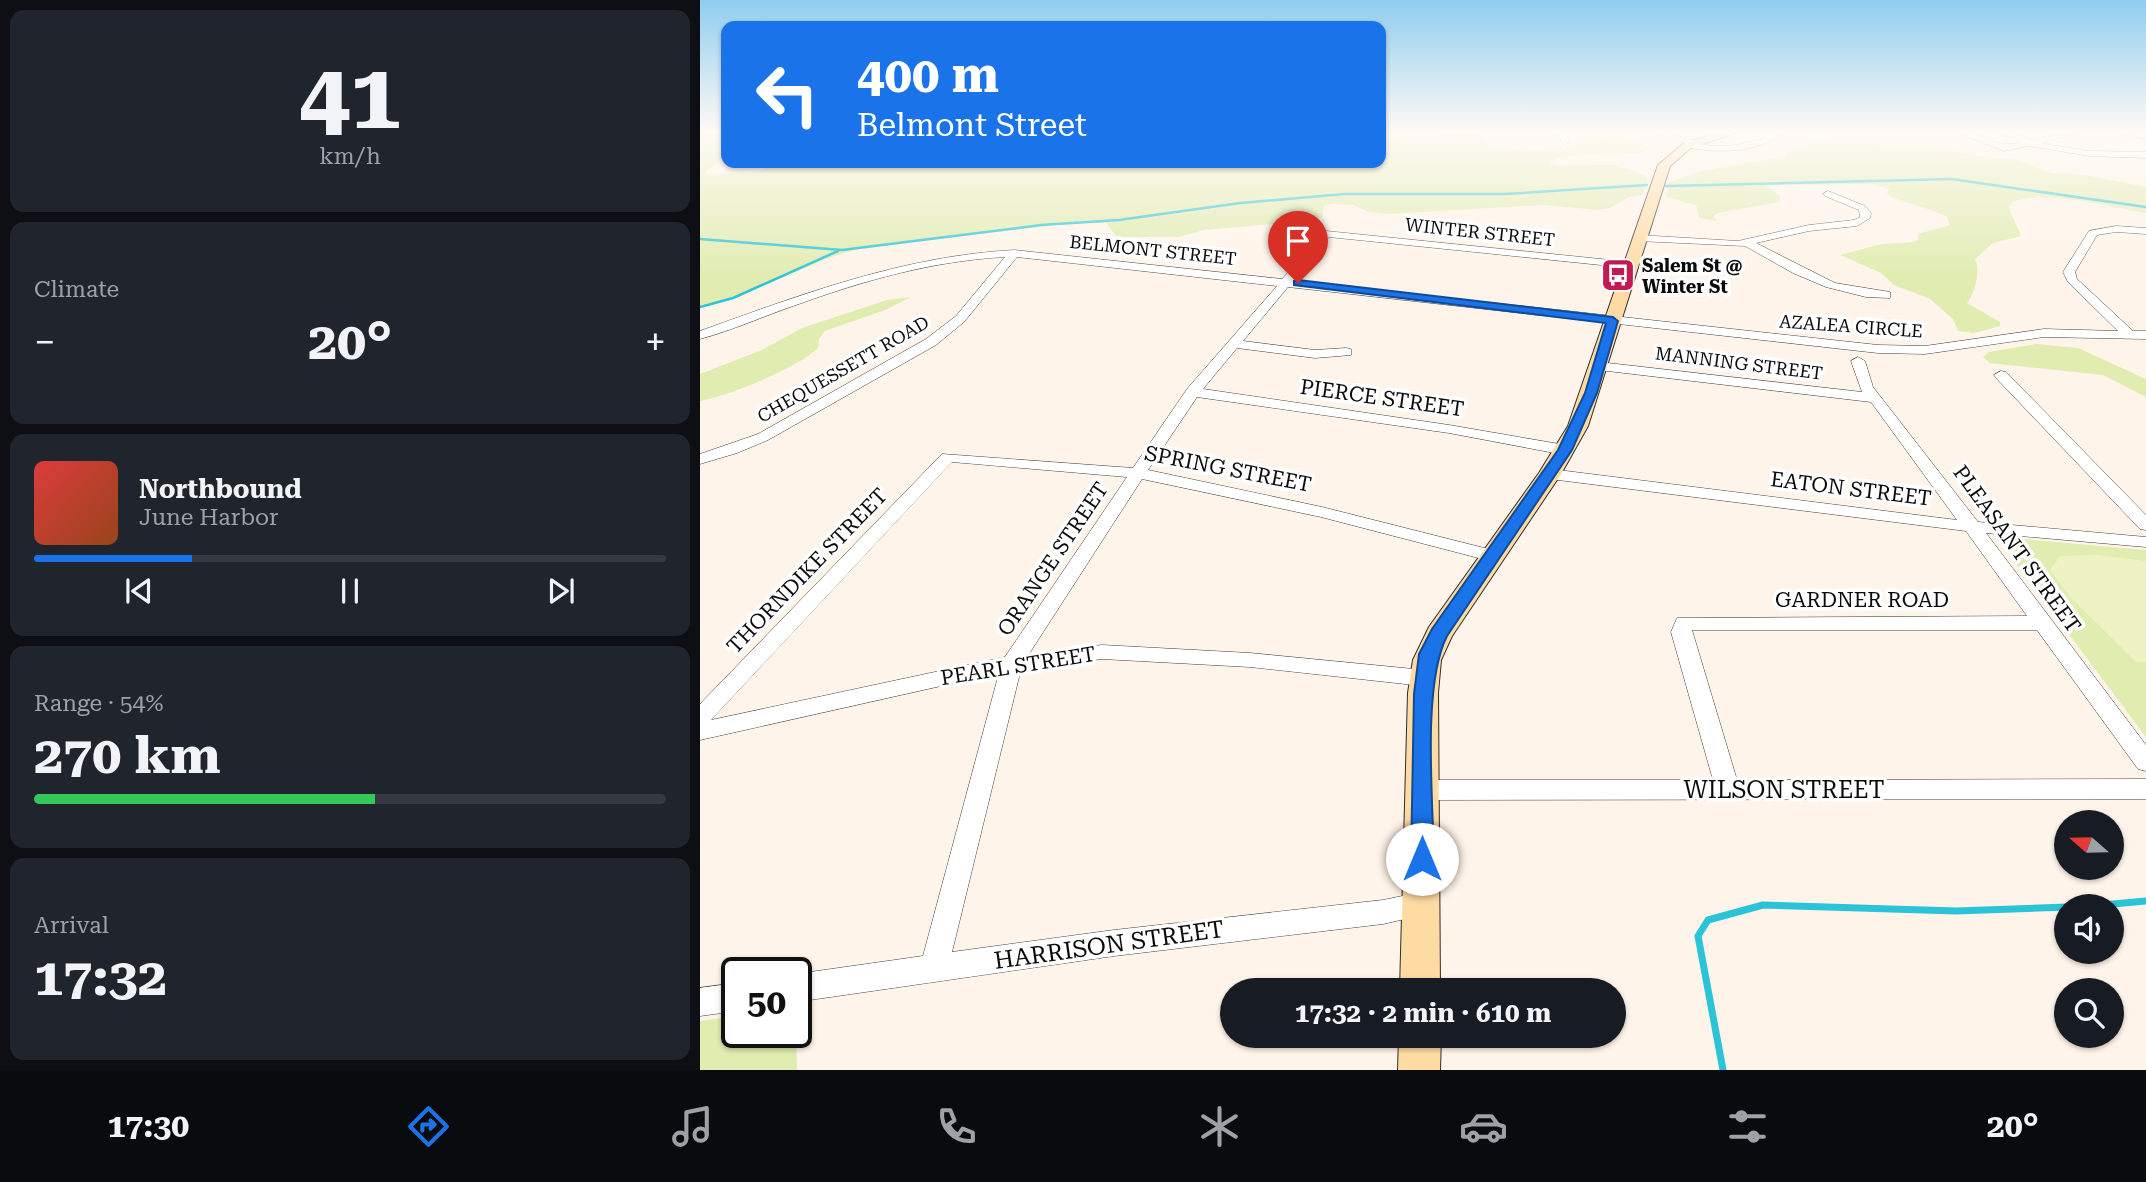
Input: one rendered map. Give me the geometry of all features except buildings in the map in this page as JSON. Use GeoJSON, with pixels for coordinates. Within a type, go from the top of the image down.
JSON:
{"type":"FeatureCollection","features":[{"type":"Feature","properties":{"kind":"main road"},"geometry":{"type":"LineString","coordinates":[[1420,978],[1424,678],[1427,660],[1434,642],[1550,474],[1585,409],[1658,181]]}},
{"type":"Feature","properties":{"kind":"main road"},"geometry":{"type":"LineString","coordinates":[[1419,1070],[1420,1048]]}},
{"type":"Feature","properties":{"kind":"street"},"geometry":{"type":"LineString","coordinates":[[1638,238],[1712,245],[1748,243],[1805,228],[1857,223],[1866,216],[1862,208],[1828,194]]}},
{"type":"Feature","properties":{"kind":"street"},"geometry":{"type":"LineString","coordinates":[[2128,333],[2085,293],[2069,272],[2093,233],[2116,229],[2146,231]]}},
{"type":"Feature","properties":{"kind":"street","name":"WINTER STREET"},"geometry":{"type":"LineString","coordinates":[[1327,233],[1630,265]]}},
{"type":"Feature","properties":{"kind":"street","name":"ORANGE STREET"},"geometry":{"type":"LineString","coordinates":[[934,968],[1012,663],[1192,392],[1327,233]]}},
{"type":"Feature","properties":{"kind":"street"},"geometry":{"type":"LineString","coordinates":[[1748,243],[1821,284],[1863,294],[1886,295]]}},
{"type":"Feature","properties":{"kind":"street","name":"BELMONT STREET"},"geometry":{"type":"LineString","coordinates":[[700,335],[899,270],[955,258],[1014,253],[1613,321]]}},
{"type":"Feature","properties":{"kind":"street","name":"CHEQUESSETT ROAD"},"geometry":{"type":"LineString","coordinates":[[700,459],[763,437],[932,342],[960,319],[1014,253]]}},
{"type":"Feature","properties":{"kind":"street","name":"AZALEA CIRCLE"},"geometry":{"type":"LineString","coordinates":[[1613,321],[1899,350],[1934,349],[2033,334],[2146,335]]}},
{"type":"Feature","properties":{"kind":"street"},"geometry":{"type":"LineString","coordinates":[[1233,344],[1315,354],[1346,352]]}},
{"type":"Feature","properties":{"kind":"street","name":"PLEASANT STREET"},"geometry":{"type":"LineString","coordinates":[[1858,361],[1864,385],[1973,527],[2146,762]]}},
{"type":"Feature","properties":{"kind":"street","name":"MANNING STREET"},"geometry":{"type":"LineString","coordinates":[[1600,366],[1874,398]]}},
{"type":"Feature","properties":{"kind":"street"},"geometry":{"type":"LineString","coordinates":[[2001,375],[2146,524]]}},
{"type":"Feature","properties":{"kind":"street","name":"PIERCE STREET"},"geometry":{"type":"LineString","coordinates":[[1192,392],[1459,430],[1565,450]]}},
{"type":"Feature","properties":{"kind":"street","name":"SPRING STREET"},"geometry":{"type":"LineString","coordinates":[[948,457],[1137,474],[1322,512],[1494,556]]}},
{"type":"Feature","properties":{"kind":"street","name":"THORNDIKE STREET"},"geometry":{"type":"LineString","coordinates":[[700,718],[948,457]]}},
{"type":"Feature","properties":{"kind":"street","name":"EATON STREET"},"geometry":{"type":"LineString","coordinates":[[1550,474],[1973,527],[2146,542]]}},
{"type":"Feature","properties":{"kind":"street","name":"GARDNER ROAD"},"geometry":{"type":"LineString","coordinates":[[1728,790],[1681,625],[1688,622],[2043,623]]}},
{"type":"Feature","properties":{"kind":"street","name":"PEARL STREET"},"geometry":{"type":"LineString","coordinates":[[700,731],[1059,655],[1129,652],[1250,660],[1424,678]]}},
{"type":"Feature","properties":{"kind":"street","name":"WILSON STREET"},"geometry":{"type":"LineString","coordinates":[[1423,790],[2146,789]]}},
{"type":"Feature","properties":{"kind":"street","name":"HARRISON STREET"},"geometry":{"type":"LineString","coordinates":[[812,986],[1194,933],[1384,912],[1422,904]]}},
{"type":"Feature","properties":{"kind":"street"},"geometry":{"type":"LineString","coordinates":[[700,1002],[721,999]]}},
{"type":"Feature","properties":{"kind":"green space"},"geometry":{"type":"Polygon","coordinates":[[[700,181],[1648,182],[1642,195],[1629,197],[1610,208],[1598,210],[1544,205],[1388,214],[1369,212],[1353,205],[1332,204],[1324,206],[1322,217],[1308,221],[1204,230],[1179,237],[1117,237],[1106,223],[1084,222],[864,247],[826,259],[725,301],[700,306],[700,181]]]}},
{"type":"Feature","properties":{"kind":"green space"},"geometry":{"type":"Polygon","coordinates":[[[2116,181],[2146,187],[2146,213],[2060,198],[2026,198],[2012,202],[2009,208],[2021,236],[1993,243],[1975,259],[1976,281],[1967,303],[2000,322],[2000,326],[1974,333],[1958,331],[1953,319],[1930,299],[1894,285],[1881,273],[1840,255],[1881,244],[1913,242],[1918,240],[1918,234],[1950,225],[1947,217],[1891,197],[1887,194],[1889,189],[1872,184],[1770,185],[1767,186],[1780,196],[1780,202],[1717,213],[1713,217],[1718,221],[1699,218],[1696,205],[1666,197],[1668,183],[2116,181]]]}},
{"type":"Feature","properties":{"kind":"green space"},"geometry":{"type":"Polygon","coordinates":[[[911,297],[885,310],[825,331],[819,339],[818,348],[779,372],[745,387],[700,401],[700,374],[762,350],[802,328],[887,300],[911,297]]]}},
{"type":"Feature","properties":{"kind":"green space"},"geometry":{"type":"Polygon","coordinates":[[[2037,344],[2078,348],[2146,379],[2146,397],[2103,375],[1990,363],[1983,357],[1989,352],[2037,344]]]}},
{"type":"Feature","properties":{"kind":"green space"},"geometry":{"type":"Polygon","coordinates":[[[2010,538],[2146,550],[2146,737],[2002,545],[2010,538]]]}},
{"type":"Feature","properties":{"kind":"green space"},"geometry":{"type":"Polygon","coordinates":[[[2098,555],[2146,561],[2146,662],[2136,662],[2070,597],[2050,570],[2060,556],[2098,555]]]}},
{"type":"Feature","properties":{"kind":"green space"},"geometry":{"type":"Polygon","coordinates":[[[721,1018],[721,1048],[796,1048],[797,1070],[700,1070],[700,1021],[721,1018]]]}},
{"type":"Feature","properties":{"kind":"waterway"},"geometry":{"type":"LineString","coordinates":[[1666,186],[1872,181]]}},
{"type":"Feature","properties":{"kind":"waterway"},"geometry":{"type":"LineString","coordinates":[[1964,181],[2146,207]]}},
{"type":"Feature","properties":{"kind":"waterway"},"geometry":{"type":"LineString","coordinates":[[700,239],[842,250],[1041,225],[1119,220],[1240,203],[1344,194],[1505,194],[1647,185]]}},
{"type":"Feature","properties":{"kind":"waterway"},"geometry":{"type":"LineString","coordinates":[[700,307],[733,298],[838,251]]}},
{"type":"Feature","properties":{"kind":"waterway"},"geometry":{"type":"LineString","coordinates":[[2124,903],[2146,901]]}},
{"type":"Feature","properties":{"kind":"waterway"},"geometry":{"type":"LineString","coordinates":[[1723,1070],[1698,936],[1708,920],[1763,905],[1956,911],[2054,907]]}},
{"type":"Feature","properties":{"kind":"place","name":"Salem St @ Winter St"},"geometry":{"type":"Point","coordinates":[1618,275]}},
{"type":"Feature","properties":{"kind":"route"},"geometry":{"type":"LineString","coordinates":[[1298,283],[1613,321],[1591,393],[1565,450],[1428,654],[1423,694],[1422,859]]}}]}
